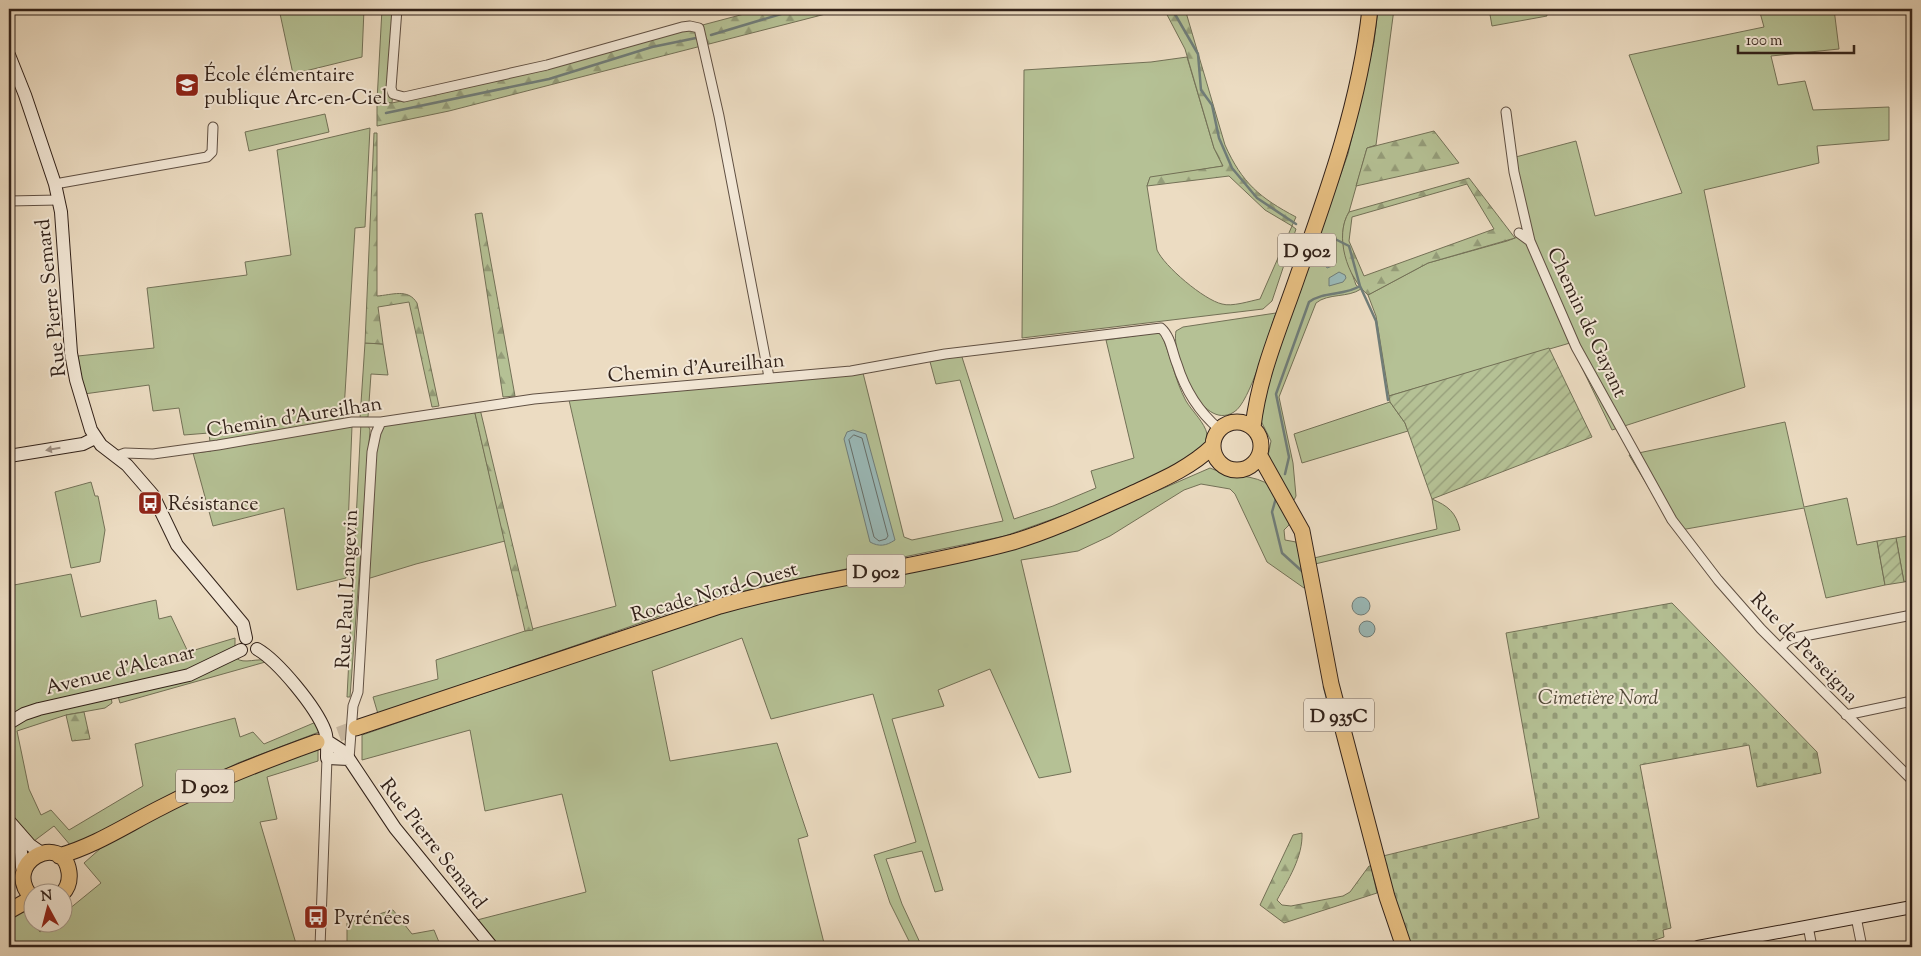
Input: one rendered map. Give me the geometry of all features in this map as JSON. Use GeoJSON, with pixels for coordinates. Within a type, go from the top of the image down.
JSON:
{"type":"FeatureCollection","features":[{"type":"Feature","properties":{"kind":"main road","name":"D 902"},"geometry":{"type":"LineString","coordinates":[[1253,427],[1265,370],[1348,128],[1370,9]]}},
{"type":"Feature","properties":{"kind":"main road","name":"Rue Pierre Semard"},"geometry":{"type":"LineString","coordinates":[[9,55],[25,95],[55,184],[71,353],[81,397],[95,438],[101,446],[117,456],[154,495],[178,544],[244,624],[246,638],[254,640],[256,649],[268,655],[295,685],[322,726],[322,741],[327,758]]}},
{"type":"Feature","properties":{"kind":"main road","name":"D 902"},"geometry":{"type":"LineString","coordinates":[[1235,421],[1265,370]]}},
{"type":"Feature","properties":{"kind":"main road"},"geometry":{"type":"LineString","coordinates":[[1235,421],[1253,427],[1262,441],[1260,456],[1247,468],[1233,470],[1221,464],[1216,458],[1213,446],[1215,436],[1219,430],[1235,421]]}},
{"type":"Feature","properties":{"kind":"main road"},"geometry":{"type":"LineString","coordinates":[[9,456],[83,444],[95,438]]}},
{"type":"Feature","properties":{"kind":"main road","name":"Rocade Nord-Ouest"},"geometry":{"type":"LineString","coordinates":[[356,728],[720,606],[767,593],[966,553],[1014,541],[1076,519],[1170,476],[1199,460],[1213,446]]}},
{"type":"Feature","properties":{"kind":"main road","name":"D 935C"},"geometry":{"type":"LineString","coordinates":[[1260,456],[1302,531],[1331,684],[1387,897],[1404,947]]}},
{"type":"Feature","properties":{"kind":"main road","name":"Rocade Nord-Ouest"},"geometry":{"type":"LineString","coordinates":[[1170,476],[1221,464]]}},
{"type":"Feature","properties":{"kind":"main road"},"geometry":{"type":"LineString","coordinates":[[1247,468],[1276,485]]}},
{"type":"Feature","properties":{"kind":"main road"},"geometry":{"type":"LineString","coordinates":[[246,638],[241,643],[241,650],[248,655],[256,649]]}},
{"type":"Feature","properties":{"kind":"main road","name":"Avenue d'Alcanar"},"geometry":{"type":"LineString","coordinates":[[9,723],[24,714],[39,709],[189,675],[241,650]]}},
{"type":"Feature","properties":{"kind":"main road","name":"D 902"},"geometry":{"type":"LineString","coordinates":[[58,856],[98,842],[161,807],[233,773],[322,741]]}},
{"type":"Feature","properties":{"kind":"main road","name":"Rue Pierre Semard"},"geometry":{"type":"LineString","coordinates":[[322,741],[341,750],[349,759],[395,828],[492,947]]}},
{"type":"Feature","properties":{"kind":"main road"},"geometry":{"type":"LineString","coordinates":[[327,758],[349,759]]}},
{"type":"Feature","properties":{"kind":"main road"},"geometry":{"type":"LineString","coordinates":[[10,824],[40,852]]}},
{"type":"Feature","properties":{"kind":"main road"},"geometry":{"type":"LineString","coordinates":[[10,824],[21,852],[22,884]]}},
{"type":"Feature","properties":{"kind":"main road","name":"D 902"},"geometry":{"type":"LineString","coordinates":[[69,871],[98,842]]}},
{"type":"Feature","properties":{"kind":"main road"},"geometry":{"type":"LineString","coordinates":[[22,867],[33,855],[40,852],[50,852],[65,862],[69,871],[67,884]]}},
{"type":"Feature","properties":{"kind":"main road"},"geometry":{"type":"LineString","coordinates":[[9,902],[22,885]]}},
{"type":"Feature","properties":{"kind":"main road"},"geometry":{"type":"LineString","coordinates":[[9,911],[22,904]]}},
{"type":"Feature","properties":{"kind":"main road"},"geometry":{"type":"LineString","coordinates":[[1698,947],[1912,907]]}},
{"type":"Feature","properties":{"kind":"street"},"geometry":{"type":"LineString","coordinates":[[397,9],[391,88],[393,94],[404,97],[547,65],[682,27],[699,28],[721,126],[769,377]]}},
{"type":"Feature","properties":{"kind":"street","name":"Chemin de Gayant"},"geometry":{"type":"LineString","coordinates":[[1506,112],[1514,172],[1530,240],[1576,347],[1596,386],[1680,531]]}},
{"type":"Feature","properties":{"kind":"street"},"geometry":{"type":"LineString","coordinates":[[55,184],[207,157],[212,152],[213,127]]}},
{"type":"Feature","properties":{"kind":"street"},"geometry":{"type":"LineString","coordinates":[[9,201],[58,200]]}},
{"type":"Feature","properties":{"kind":"street"},"geometry":{"type":"LineString","coordinates":[[1519,233],[1530,240]]}},
{"type":"Feature","properties":{"kind":"street","name":"Chemin d'Aureilhan"},"geometry":{"type":"LineString","coordinates":[[117,456],[125,453],[153,454],[352,422],[381,422],[534,399],[851,371],[945,354],[1161,328],[1169,339],[1177,366],[1193,401],[1219,430]]}},
{"type":"Feature","properties":{"kind":"street","name":"Rue Paul Langevin"},"geometry":{"type":"LineString","coordinates":[[349,759],[352,706],[358,692],[372,452],[376,433],[381,422]]}},
{"type":"Feature","properties":{"kind":"street","name":"Rue de Perseigna"},"geometry":{"type":"LineString","coordinates":[[1680,531],[1718,580],[1761,629],[1912,780]]}},
{"type":"Feature","properties":{"kind":"street"},"geometry":{"type":"LineString","coordinates":[[1781,647],[1787,641],[1794,638],[1912,615]]}},
{"type":"Feature","properties":{"kind":"street"},"geometry":{"type":"LineString","coordinates":[[1846,715],[1912,701]]}},
{"type":"Feature","properties":{"kind":"street"},"geometry":{"type":"LineString","coordinates":[[320,947],[327,758]]}},
{"type":"Feature","properties":{"kind":"street"},"geometry":{"type":"LineString","coordinates":[[1856,917],[1862,947]]}},
{"type":"Feature","properties":{"kind":"street"},"geometry":{"type":"LineString","coordinates":[[1808,926],[1812,947]]}},
{"type":"Feature","properties":{"kind":"green space"},"geometry":{"type":"Polygon","coordinates":[[[279,9],[364,9],[362,57],[293,74],[279,9]]]}},
{"type":"Feature","properties":{"kind":"green space"},"geometry":{"type":"Polygon","coordinates":[[[382,9],[400,9],[392,103],[377,101],[382,9]]]}},
{"type":"Feature","properties":{"kind":"green space"},"geometry":{"type":"Polygon","coordinates":[[[763,9],[845,9],[449,111],[377,126],[377,101],[392,103],[491,81],[763,9]]]}},
{"type":"Feature","properties":{"kind":"green space"},"geometry":{"type":"Polygon","coordinates":[[[1164,9],[1185,9],[1225,145],[1231,158],[1253,188],[1272,203],[1296,217],[1292,226],[1265,210],[1229,176],[1147,186],[1150,177],[1223,166],[1214,148],[1185,49],[1164,9]]]}},
{"type":"Feature","properties":{"kind":"green space"},"geometry":{"type":"Polygon","coordinates":[[[1378,9],[1394,9],[1376,145],[1367,148],[1343,230],[1344,248],[1347,258],[1356,285],[1361,289],[1350,294],[1326,298],[1316,303],[1279,397],[1293,463],[1296,496],[1292,500],[1268,456],[1271,441],[1260,419],[1274,359],[1348,154],[1374,42],[1378,9]]]}},
{"type":"Feature","properties":{"kind":"green space"},"geometry":{"type":"Polygon","coordinates":[[[1489,9],[1545,9],[1547,16],[1492,26],[1489,9]]]}},
{"type":"Feature","properties":{"kind":"green space"},"geometry":{"type":"Polygon","coordinates":[[[1759,9],[1834,9],[1839,49],[1771,56],[1778,85],[1805,81],[1813,110],[1889,107],[1889,140],[1817,146],[1819,163],[1704,190],[1745,387],[1612,430],[1570,343],[1389,396],[1376,316],[1368,295],[1428,263],[1507,241],[1531,232],[1512,158],[1576,141],[1595,216],[1682,193],[1629,55],[1764,27],[1759,9]]]}},
{"type":"Feature","properties":{"kind":"green space"},"geometry":{"type":"Polygon","coordinates":[[[1187,57],[1214,148],[1223,166],[1150,178],[1147,186],[1157,250],[1168,265],[1185,282],[1214,301],[1231,305],[1260,299],[1292,226],[1296,229],[1272,301],[1263,309],[1022,338],[1024,70],[1151,62],[1187,57]]]}},
{"type":"Feature","properties":{"kind":"green space"},"geometry":{"type":"Polygon","coordinates":[[[325,114],[329,132],[249,151],[245,132],[325,114]]]}},
{"type":"Feature","properties":{"kind":"green space"},"geometry":{"type":"Polygon","coordinates":[[[370,128],[365,227],[355,228],[343,427],[352,426],[346,578],[297,590],[284,508],[213,526],[193,453],[211,451],[209,433],[184,435],[179,408],[153,411],[149,385],[84,394],[78,356],[154,348],[147,288],[247,275],[245,262],[291,255],[277,150],[370,128]]]}},
{"type":"Feature","properties":{"kind":"green space"},"geometry":{"type":"Polygon","coordinates":[[[1434,131],[1459,163],[1356,186],[1367,148],[1434,131]]]}},
{"type":"Feature","properties":{"kind":"green space"},"geometry":{"type":"Polygon","coordinates":[[[374,133],[377,133],[377,296],[404,294],[409,295],[417,303],[439,406],[432,407],[409,302],[378,307],[383,344],[365,343],[374,133]]]}},
{"type":"Feature","properties":{"kind":"green space"},"geometry":{"type":"Polygon","coordinates":[[[1469,178],[1515,238],[1428,263],[1368,295],[1354,278],[1345,256],[1343,233],[1349,212],[1469,178]],[[1467,184],[1352,217],[1349,241],[1364,276],[1494,229],[1467,184]]]}},
{"type":"Feature","properties":{"kind":"green space"},"geometry":{"type":"Polygon","coordinates":[[[482,213],[515,396],[503,397],[475,214],[482,213]]]}},
{"type":"Feature","properties":{"kind":"green space"},"geometry":{"type":"Polygon","coordinates":[[[1276,313],[1252,382],[1240,406],[1234,412],[1222,415],[1210,411],[1200,402],[1183,372],[1178,356],[1176,331],[1183,327],[1276,313]]]}},
{"type":"Feature","properties":{"kind":"green space"},"geometry":{"type":"Polygon","coordinates":[[[1160,332],[1182,393],[1206,430],[1207,439],[1199,456],[1095,504],[1005,536],[759,587],[692,605],[378,714],[373,697],[438,679],[436,660],[525,631],[616,606],[569,400],[863,373],[904,537],[912,540],[1003,521],[960,380],[936,384],[929,358],[961,354],[1014,519],[1053,506],[1096,488],[1091,471],[1134,458],[1106,340],[1160,332]]]}},
{"type":"Feature","properties":{"kind":"green space"},"geometry":{"type":"Polygon","coordinates":[[[365,343],[383,344],[388,375],[371,374],[368,417],[360,418],[365,343]]]}},
{"type":"Feature","properties":{"kind":"green space"},"geometry":{"type":"Polygon","coordinates":[[[1549,348],[1592,437],[1432,499],[1405,423],[1390,402],[1389,396],[1549,348]]]}},
{"type":"Feature","properties":{"kind":"green space"},"geometry":{"type":"Polygon","coordinates":[[[1390,402],[1405,423],[1408,431],[1302,463],[1294,434],[1390,402]]]}},
{"type":"Feature","properties":{"kind":"green space"},"geometry":{"type":"Polygon","coordinates":[[[474,409],[505,541],[367,579],[377,436],[384,425],[474,409]]]}},
{"type":"Feature","properties":{"kind":"green space"},"geometry":{"type":"Polygon","coordinates":[[[474,409],[480,409],[533,630],[525,631],[474,409]]]}},
{"type":"Feature","properties":{"kind":"green space"},"geometry":{"type":"Polygon","coordinates":[[[361,422],[368,425],[370,430],[350,697],[347,697],[361,422]]]}},
{"type":"Feature","properties":{"kind":"green space"},"geometry":{"type":"Polygon","coordinates":[[[1785,422],[1804,507],[1847,498],[1857,545],[1877,541],[1885,585],[1826,598],[1804,508],[1675,531],[1629,455],[1785,422]]]}},
{"type":"Feature","properties":{"kind":"green space"},"geometry":{"type":"Polygon","coordinates":[[[1210,468],[1225,473],[1258,479],[1270,486],[1290,521],[1284,530],[1285,540],[1296,542],[1308,586],[1304,588],[1267,562],[1235,494],[1230,489],[1201,484],[1184,490],[1110,536],[1078,551],[1021,560],[1071,772],[1039,778],[990,669],[938,690],[944,706],[892,719],[943,890],[935,892],[922,851],[886,859],[902,904],[922,947],[912,947],[890,903],[874,855],[916,842],[873,694],[771,719],[742,638],[652,671],[670,761],[777,743],[808,836],[798,839],[825,947],[501,947],[477,920],[586,892],[562,794],[485,811],[470,730],[362,760],[362,735],[674,628],[752,604],[1079,525],[1210,468]]]}},
{"type":"Feature","properties":{"kind":"green space"},"geometry":{"type":"Polygon","coordinates":[[[91,482],[95,496],[98,496],[105,530],[100,562],[71,568],[55,492],[91,482]]]}},
{"type":"Feature","properties":{"kind":"green space"},"geometry":{"type":"Polygon","coordinates":[[[1432,499],[1443,504],[1454,514],[1460,530],[1315,564],[1314,558],[1437,529],[1432,499]]]}},
{"type":"Feature","properties":{"kind":"green space"},"geometry":{"type":"Polygon","coordinates":[[[1912,535],[1912,580],[1904,582],[1896,538],[1912,535]]]}},
{"type":"Feature","properties":{"kind":"green space"},"geometry":{"type":"Polygon","coordinates":[[[1896,538],[1904,582],[1885,585],[1877,541],[1896,538]]]}},
{"type":"Feature","properties":{"kind":"green space"},"geometry":{"type":"Polygon","coordinates":[[[71,574],[81,617],[156,600],[159,619],[171,616],[188,652],[235,638],[235,646],[188,672],[9,718],[9,586],[71,574]]]}},
{"type":"Feature","properties":{"kind":"green space","name":"Cimetière Nord"},"geometry":{"type":"Polygon","coordinates":[[[1672,603],[1817,752],[1821,773],[1757,787],[1749,745],[1640,765],[1671,928],[1663,930],[1664,937],[1652,941],[1637,941],[1634,947],[1412,947],[1401,924],[1383,856],[1539,818],[1506,633],[1672,603]]]}},
{"type":"Feature","properties":{"kind":"green space"},"geometry":{"type":"Polygon","coordinates":[[[236,658],[243,661],[269,661],[120,703],[118,696],[236,658]]]}},
{"type":"Feature","properties":{"kind":"green space"},"geometry":{"type":"Polygon","coordinates":[[[111,697],[112,703],[105,708],[66,715],[17,731],[29,789],[41,815],[51,810],[69,830],[143,786],[135,744],[235,718],[240,737],[253,732],[264,744],[316,722],[319,732],[238,763],[71,846],[54,826],[34,841],[9,812],[9,729],[34,715],[111,697]]]}},
{"type":"Feature","properties":{"kind":"green space"},"geometry":{"type":"Polygon","coordinates":[[[84,712],[90,739],[72,741],[66,715],[84,712]]]}},
{"type":"Feature","properties":{"kind":"green space"},"geometry":{"type":"Polygon","coordinates":[[[318,750],[318,761],[267,777],[277,819],[260,822],[297,947],[9,947],[9,920],[22,910],[22,934],[72,934],[72,907],[101,883],[84,863],[101,848],[156,817],[261,767],[318,750]]]}},
{"type":"Feature","properties":{"kind":"green space"},"geometry":{"type":"Polygon","coordinates":[[[1302,833],[1300,851],[1290,876],[1277,900],[1282,905],[1291,906],[1343,896],[1350,892],[1369,866],[1371,866],[1377,893],[1284,923],[1260,905],[1293,835],[1302,833]]]}},
{"type":"Feature","properties":{"kind":"green space"},"geometry":{"type":"Polygon","coordinates":[[[393,910],[412,934],[434,930],[441,947],[347,947],[347,923],[393,910]]]}},
{"type":"Feature","properties":{"kind":"water"},"geometry":{"type":"Polygon","coordinates":[[[1326,248],[1331,250],[1335,265],[1327,268],[1323,262],[1323,251],[1326,248]]]}},
{"type":"Feature","properties":{"kind":"water"},"geometry":{"type":"Polygon","coordinates":[[[1339,272],[1345,275],[1346,278],[1343,282],[1329,286],[1329,278],[1339,272]]]}},
{"type":"Feature","properties":{"kind":"water"},"geometry":{"type":"Polygon","coordinates":[[[853,430],[866,434],[895,540],[886,545],[876,545],[870,542],[844,439],[847,432],[853,430]]]}},
{"type":"Feature","properties":{"kind":"water"},"geometry":{"type":"Polygon","coordinates":[[[1361,597],[1367,600],[1370,606],[1367,612],[1361,615],[1355,612],[1352,606],[1355,600],[1361,597]]]}},
{"type":"Feature","properties":{"kind":"water"},"geometry":{"type":"Polygon","coordinates":[[[1364,621],[1370,621],[1375,626],[1373,635],[1364,637],[1359,632],[1359,626],[1364,621]]]}},
{"type":"Feature","properties":{"kind":"waterway"},"geometry":{"type":"LineString","coordinates":[[711,35],[798,9]]}},
{"type":"Feature","properties":{"kind":"waterway"},"geometry":{"type":"LineString","coordinates":[[1172,9],[1198,54],[1201,90],[1212,105],[1219,138],[1232,168],[1257,198],[1296,224]]}},
{"type":"Feature","properties":{"kind":"waterway"},"geometry":{"type":"LineString","coordinates":[[386,113],[549,79],[652,47],[696,38]]}},
{"type":"Feature","properties":{"kind":"waterway"},"geometry":{"type":"LineString","coordinates":[[1285,474],[1289,457],[1276,394],[1309,302],[1321,296],[1347,291],[1360,286],[1349,246],[1327,235]]}},
{"type":"Feature","properties":{"kind":"waterway"},"geometry":{"type":"LineString","coordinates":[[1360,286],[1376,321],[1388,400]]}},
{"type":"Feature","properties":{"kind":"waterway"},"geometry":{"type":"LineString","coordinates":[[1276,498],[1272,512],[1282,553],[1304,573]]}},
{"type":"Feature","properties":{"kind":"waterway"},"geometry":{"type":"LineString","coordinates":[[1324,687],[1329,706]]}},
{"type":"Feature","properties":{"kind":"tunnel"},"geometry":{"type":"LineString","coordinates":[[317,742],[356,728]]}},
{"type":"Feature","properties":{"kind":"place","name":"École élémentaire publique Arc-en-Ciel"},"geometry":{"type":"Point","coordinates":[187,85]}},
{"type":"Feature","properties":{"kind":"place","name":"Résistance"},"geometry":{"type":"Point","coordinates":[150,503]}},
{"type":"Feature","properties":{"kind":"place","name":"Pyrénées"},"geometry":{"type":"Point","coordinates":[316,917]}}]}
